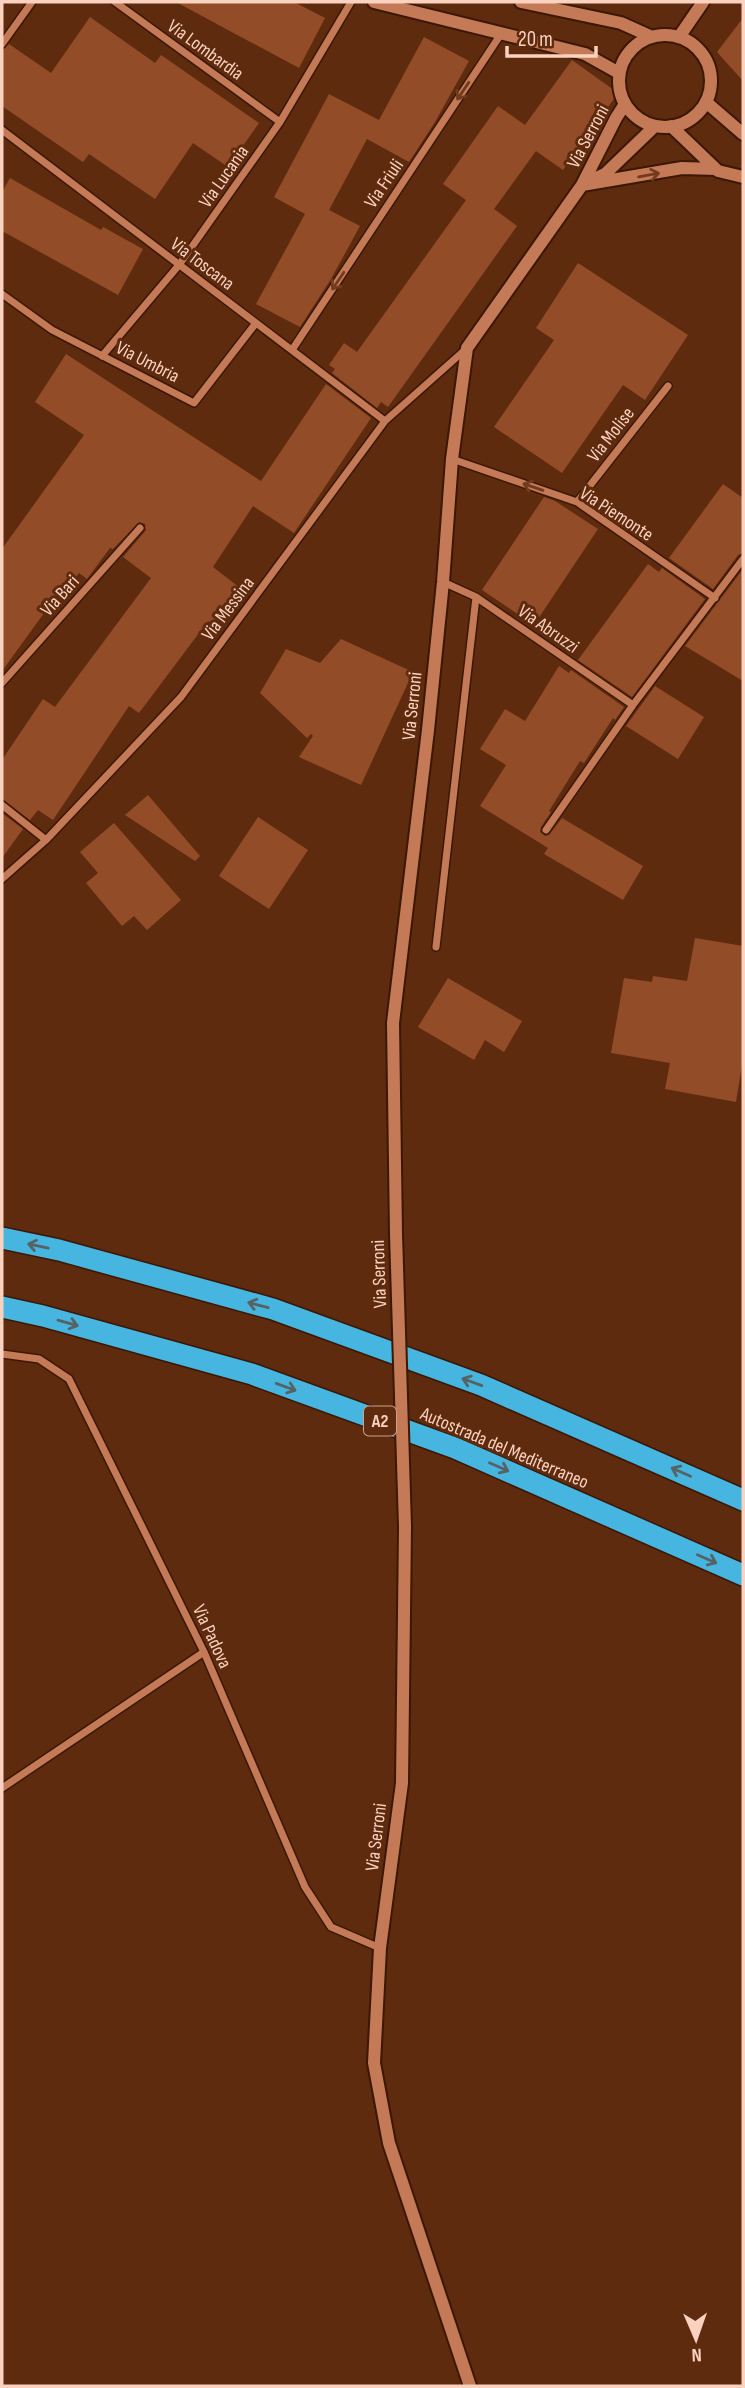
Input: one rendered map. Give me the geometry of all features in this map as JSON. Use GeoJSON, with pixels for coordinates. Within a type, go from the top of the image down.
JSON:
{"type":"FeatureCollection","features":[{"type":"Feature","properties":{"kind":"highway"},"geometry":{"type":"LineString","coordinates":[[2,1238],[59,1250],[273,1309],[481,1385],[743,1500]]}},
{"type":"Feature","properties":{"kind":"highway","name":"Autostrada del Mediterraneo"},"geometry":{"type":"LineString","coordinates":[[2,1307],[252,1374],[456,1448],[743,1575]]}},
{"type":"Feature","properties":{"kind":"street"},"geometry":{"type":"LineString","coordinates":[[2,44],[33,2]]}},
{"type":"Feature","properties":{"kind":"street","name":"Via Lombardia"},"geometry":{"type":"LineString","coordinates":[[115,2],[280,122]]}},
{"type":"Feature","properties":{"kind":"street","name":"Via Lucania"},"geometry":{"type":"LineString","coordinates":[[102,356],[179,265],[280,122],[351,2]]}},
{"type":"Feature","properties":{"kind":"street"},"geometry":{"type":"LineString","coordinates":[[374,2],[585,54],[619,73]]}},
{"type":"Feature","properties":{"kind":"street"},"geometry":{"type":"LineString","coordinates":[[521,2],[621,23],[652,37]]}},
{"type":"Feature","properties":{"kind":"street"},"geometry":{"type":"LineString","coordinates":[[679,37],[703,2]]}},
{"type":"Feature","properties":{"kind":"street","name":"Via Friuli"},"geometry":{"type":"LineString","coordinates":[[292,350],[501,34]]}},
{"type":"Feature","properties":{"kind":"street"},"geometry":{"type":"LineString","coordinates":[[652,37],[679,37],[691,43],[702,54],[709,68],[711,85],[706,102],[689,119],[671,126],[640,120],[625,104],[621,95],[619,73],[624,60],[633,48],[652,37]]}},
{"type":"Feature","properties":{"kind":"street"},"geometry":{"type":"LineString","coordinates":[[706,102],[743,134]]}},
{"type":"Feature","properties":{"kind":"street","name":"Via Serroni"},"geometry":{"type":"LineString","coordinates":[[470,2386],[389,2143],[374,2063],[380,1948],[401,1783],[405,1527],[393,1023],[443,582],[452,459],[467,348],[582,185],[625,104]]}},
{"type":"Feature","properties":{"kind":"street","name":"Via Serroni"},"geometry":{"type":"LineString","coordinates":[[582,185],[605,174],[655,125]]}},
{"type":"Feature","properties":{"kind":"street"},"geometry":{"type":"LineString","coordinates":[[671,126],[716,169]]}},
{"type":"Feature","properties":{"kind":"street","name":"Via Toscana"},"geometry":{"type":"LineString","coordinates":[[2,130],[385,421]]}},
{"type":"Feature","properties":{"kind":"street"},"geometry":{"type":"LineString","coordinates":[[582,185],[682,168],[716,169],[743,177]]}},
{"type":"Feature","properties":{"kind":"street","name":"Via Umbria"},"geometry":{"type":"LineString","coordinates":[[2,294],[52,330],[194,403],[256,323]]}},
{"type":"Feature","properties":{"kind":"street","name":"Via Messina"},"geometry":{"type":"LineString","coordinates":[[2,879],[46,840],[181,696],[385,421],[467,348]]}},
{"type":"Feature","properties":{"kind":"street","name":"Via Molise"},"geometry":{"type":"LineString","coordinates":[[577,502],[668,386]]}},
{"type":"Feature","properties":{"kind":"street","name":"Via Piemonte"},"geometry":{"type":"LineString","coordinates":[[452,459],[577,502],[715,598]]}},
{"type":"Feature","properties":{"kind":"street","name":"Via Bari"},"geometry":{"type":"LineString","coordinates":[[2,683],[140,528]]}},
{"type":"Feature","properties":{"kind":"street"},"geometry":{"type":"LineString","coordinates":[[546,830],[632,705],[743,559]]}},
{"type":"Feature","properties":{"kind":"street","name":"Via Abruzzi"},"geometry":{"type":"LineString","coordinates":[[443,582],[476,597],[632,705]]}},
{"type":"Feature","properties":{"kind":"street"},"geometry":{"type":"LineString","coordinates":[[436,947],[476,597]]}},
{"type":"Feature","properties":{"kind":"street"},"geometry":{"type":"LineString","coordinates":[[2,805],[46,840]]}},
{"type":"Feature","properties":{"kind":"street","name":"Via Padova"},"geometry":{"type":"LineString","coordinates":[[2,1353],[38,1359],[69,1379],[204,1652],[304,1887],[331,1927],[380,1948]]}},
{"type":"Feature","properties":{"kind":"street"},"geometry":{"type":"LineString","coordinates":[[2,1788],[204,1652]]}},
{"type":"Feature","properties":{"kind":"building"},"geometry":{"type":"Polygon","coordinates":[[[176,2],[294,2],[325,18],[299,68],[176,2]]]}},
{"type":"Feature","properties":{"kind":"building"},"geometry":{"type":"Polygon","coordinates":[[[90,17],[155,63],[161,55],[259,123],[228,167],[193,143],[155,199],[89,154],[83,162],[2,106],[2,50],[9,44],[51,73],[90,17]]]}},
{"type":"Feature","properties":{"kind":"building"},"geometry":{"type":"Polygon","coordinates":[[[743,18],[743,81],[717,52],[743,18]]]}},
{"type":"Feature","properties":{"kind":"building"},"geometry":{"type":"Polygon","coordinates":[[[424,37],[469,61],[435,122],[409,162],[367,139],[329,210],[360,226],[331,279],[300,327],[256,304],[305,214],[274,197],[329,94],[379,120],[424,37]]]}},
{"type":"Feature","properties":{"kind":"building"},"geometry":{"type":"Polygon","coordinates":[[[572,60],[618,93],[563,170],[536,151],[494,209],[517,226],[388,407],[381,402],[377,408],[332,373],[335,369],[329,365],[344,343],[357,352],[466,200],[443,184],[498,106],[525,125],[572,60]]]}},
{"type":"Feature","properties":{"kind":"building"},"geometry":{"type":"Polygon","coordinates":[[[10,178],[101,230],[103,227],[143,249],[118,295],[2,231],[2,192],[10,178]]]}},
{"type":"Feature","properties":{"kind":"building"},"geometry":{"type":"Polygon","coordinates":[[[578,263],[688,335],[645,400],[623,385],[562,473],[494,427],[554,340],[536,328],[578,263]]]}},
{"type":"Feature","properties":{"kind":"building"},"geometry":{"type":"Polygon","coordinates":[[[66,354],[261,481],[326,384],[371,418],[294,533],[253,506],[213,567],[244,591],[217,627],[208,621],[139,713],[129,706],[53,820],[38,810],[30,820],[2,799],[2,760],[43,699],[55,707],[151,578],[123,557],[146,530],[145,524],[139,522],[113,549],[110,548],[87,579],[79,573],[59,601],[55,598],[2,671],[2,549],[84,435],[35,402],[66,354]]]}},
{"type":"Feature","properties":{"kind":"building"},"geometry":{"type":"Polygon","coordinates":[[[723,484],[743,498],[743,553],[738,555],[713,589],[669,558],[723,484]]]}},
{"type":"Feature","properties":{"kind":"building"},"geometry":{"type":"Polygon","coordinates":[[[544,497],[555,501],[598,529],[534,625],[482,590],[544,497]]]}},
{"type":"Feature","properties":{"kind":"building"},"geometry":{"type":"Polygon","coordinates":[[[648,564],[659,572],[662,568],[705,599],[632,697],[578,660],[648,564]]]}},
{"type":"Feature","properties":{"kind":"building"},"geometry":{"type":"Polygon","coordinates":[[[743,569],[743,681],[685,646],[743,569]]]}},
{"type":"Feature","properties":{"kind":"building"},"geometry":{"type":"Polygon","coordinates":[[[341,639],[413,672],[361,785],[299,757],[313,736],[311,734],[307,738],[260,693],[286,649],[320,663],[341,639]]]}},
{"type":"Feature","properties":{"kind":"building"},"geometry":{"type":"Polygon","coordinates":[[[559,666],[569,673],[571,670],[624,707],[615,720],[613,718],[584,763],[580,761],[549,811],[551,812],[540,832],[545,836],[549,835],[562,818],[643,866],[623,900],[544,854],[548,848],[480,806],[506,765],[480,749],[505,709],[525,721],[559,666]]]}},
{"type":"Feature","properties":{"kind":"building"},"geometry":{"type":"Polygon","coordinates":[[[655,686],[704,717],[678,759],[626,726],[655,686]]]}},
{"type":"Feature","properties":{"kind":"building"},"geometry":{"type":"Polygon","coordinates":[[[148,795],[200,856],[195,861],[125,815],[148,795]]]}},
{"type":"Feature","properties":{"kind":"building"},"geometry":{"type":"Polygon","coordinates":[[[2,813],[23,829],[2,858],[2,813]]]}},
{"type":"Feature","properties":{"kind":"building"},"geometry":{"type":"Polygon","coordinates":[[[258,817],[308,850],[269,909],[219,876],[258,817]]]}},
{"type":"Feature","properties":{"kind":"building"},"geometry":{"type":"Polygon","coordinates":[[[114,823],[181,900],[147,930],[134,916],[122,926],[86,883],[98,873],[80,852],[114,823]]]}},
{"type":"Feature","properties":{"kind":"building"},"geometry":{"type":"Polygon","coordinates":[[[695,938],[743,946],[743,1059],[736,1102],[665,1089],[670,1063],[611,1053],[624,978],[652,982],[653,976],[687,981],[695,938]]]}},
{"type":"Feature","properties":{"kind":"building"},"geometry":{"type":"Polygon","coordinates":[[[448,978],[522,1021],[504,1052],[485,1040],[474,1060],[418,1027],[448,978]]]}}]}
